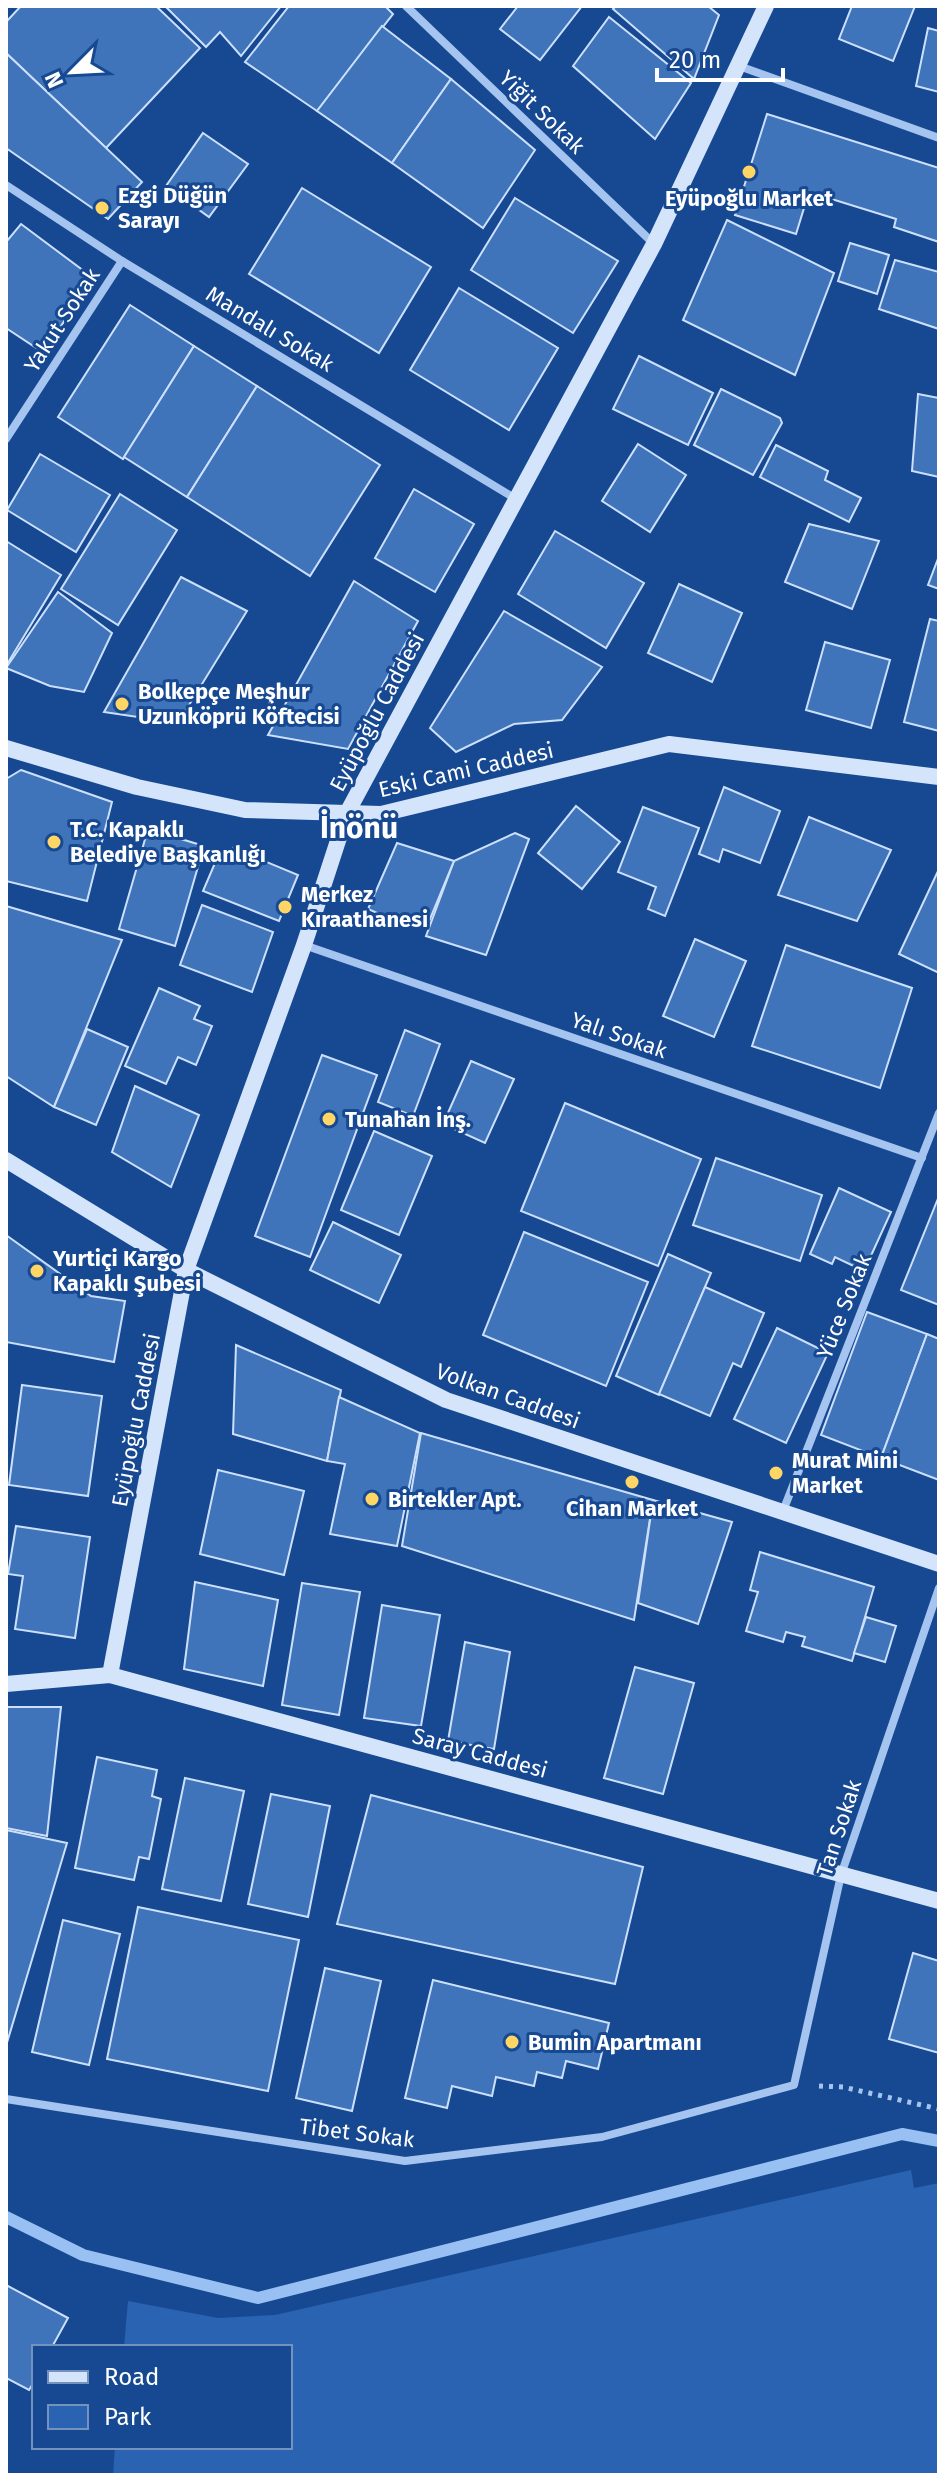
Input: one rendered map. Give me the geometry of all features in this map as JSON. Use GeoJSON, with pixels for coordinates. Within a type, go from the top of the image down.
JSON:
{"type":"FeatureCollection","features":[{"type":"Feature","properties":{"kind":"street","name":"Yiğit Sokak"},"geometry":{"type":"LineString","coordinates":[[406,6],[654,244]]}},
{"type":"Feature","properties":{"kind":"street","name":"Eyüpoğlu Caddesi"},"geometry":{"type":"LineString","coordinates":[[110,1675],[186,1270],[304,945],[347,813],[654,244],[766,6]]}},
{"type":"Feature","properties":{"kind":"street"},"geometry":{"type":"LineString","coordinates":[[739,66],[939,138]]}},
{"type":"Feature","properties":{"kind":"street","name":"Mandalı Sokak"},"geometry":{"type":"LineString","coordinates":[[6,185],[122,261],[517,499]]}},
{"type":"Feature","properties":{"kind":"street","name":"Yakut Sokak"},"geometry":{"type":"LineString","coordinates":[[6,439],[122,261]]}},
{"type":"Feature","properties":{"kind":"street","name":"Eski Cami Caddesi"},"geometry":{"type":"LineString","coordinates":[[6,748],[137,787],[245,810],[381,814],[669,744],[939,777]]}},
{"type":"Feature","properties":{"kind":"street","name":"Yalı Sokak"},"geometry":{"type":"LineString","coordinates":[[304,945],[922,1158]]}},
{"type":"Feature","properties":{"kind":"street","name":"Yüce Sokak"},"geometry":{"type":"LineString","coordinates":[[783,1512],[939,1113]]}},
{"type":"Feature","properties":{"kind":"street","name":"Volkan Caddesi"},"geometry":{"type":"LineString","coordinates":[[6,1160],[186,1270],[446,1400],[939,1564]]}},
{"type":"Feature","properties":{"kind":"street","name":"Tan Sokak"},"geometry":{"type":"LineString","coordinates":[[794,2085],[841,1875],[939,1588]]}},
{"type":"Feature","properties":{"kind":"street","name":"Saray Caddesi"},"geometry":{"type":"LineString","coordinates":[[6,1684],[110,1675],[939,1901]]}},
{"type":"Feature","properties":{"kind":"street","name":"Tibet Sokak"},"geometry":{"type":"LineString","coordinates":[[6,2099],[405,2161],[602,2137],[794,2085]]}},
{"type":"Feature","properties":{"kind":"path"},"geometry":{"type":"LineString","coordinates":[[794,2085],[843,2087],[939,2109]]}},
{"type":"Feature","properties":{"kind":"green space"},"geometry":{"type":"Polygon","coordinates":[[[911,2170],[914,2188],[939,2183],[939,2475],[113,2475],[115,2449],[292,2449],[292,2345],[124,2345],[128,2301],[218,2318],[275,2315],[911,2170]]]}},
{"type":"Feature","properties":{"kind":"building"},"geometry":{"type":"Polygon","coordinates":[[[21,6],[156,6],[200,48],[106,148],[6,53],[6,22],[21,6]]]}},
{"type":"Feature","properties":{"kind":"building"},"geometry":{"type":"Polygon","coordinates":[[[165,6],[281,6],[241,56],[220,32],[206,47],[165,6]]]}},
{"type":"Feature","properties":{"kind":"building"},"geometry":{"type":"Polygon","coordinates":[[[289,6],[385,6],[393,14],[317,111],[245,62],[289,6]]]}},
{"type":"Feature","properties":{"kind":"building"},"geometry":{"type":"Polygon","coordinates":[[[518,6],[582,6],[540,60],[500,29],[518,6]]]}},
{"type":"Feature","properties":{"kind":"building"},"geometry":{"type":"Polygon","coordinates":[[[616,6],[708,6],[719,15],[694,79],[613,9],[616,6]]]}},
{"type":"Feature","properties":{"kind":"building"},"geometry":{"type":"Polygon","coordinates":[[[852,6],[915,6],[893,61],[839,39],[852,6]]]}},
{"type":"Feature","properties":{"kind":"building"},"geometry":{"type":"Polygon","coordinates":[[[609,17],[691,83],[655,139],[573,66],[609,17]]]}},
{"type":"Feature","properties":{"kind":"building"},"geometry":{"type":"Polygon","coordinates":[[[382,26],[451,79],[392,163],[317,111],[382,26]]]}},
{"type":"Feature","properties":{"kind":"building"},"geometry":{"type":"Polygon","coordinates":[[[928,28],[939,31],[939,92],[916,86],[928,28]]]}},
{"type":"Feature","properties":{"kind":"building"},"geometry":{"type":"Polygon","coordinates":[[[6,53],[142,182],[108,219],[6,148],[6,53]]]}},
{"type":"Feature","properties":{"kind":"building"},"geometry":{"type":"Polygon","coordinates":[[[451,79],[535,150],[483,228],[392,163],[451,79]]]}},
{"type":"Feature","properties":{"kind":"building"},"geometry":{"type":"Polygon","coordinates":[[[767,114],[939,168],[939,242],[894,227],[896,219],[809,192],[796,234],[735,215],[767,114]]]}},
{"type":"Feature","properties":{"kind":"building"},"geometry":{"type":"Polygon","coordinates":[[[203,133],[248,164],[209,217],[166,186],[203,133]]]}},
{"type":"Feature","properties":{"kind":"building"},"geometry":{"type":"Polygon","coordinates":[[[302,188],[431,267],[379,353],[249,274],[302,188]]]}},
{"type":"Feature","properties":{"kind":"building"},"geometry":{"type":"Polygon","coordinates":[[[515,198],[618,261],[573,333],[471,270],[515,198]]]}},
{"type":"Feature","properties":{"kind":"building"},"geometry":{"type":"Polygon","coordinates":[[[727,220],[834,273],[795,375],[683,320],[727,220]]]}},
{"type":"Feature","properties":{"kind":"building"},"geometry":{"type":"Polygon","coordinates":[[[21,224],[92,277],[44,353],[6,328],[6,242],[21,224]]]}},
{"type":"Feature","properties":{"kind":"building"},"geometry":{"type":"Polygon","coordinates":[[[850,243],[889,255],[877,294],[838,281],[850,243]]]}},
{"type":"Feature","properties":{"kind":"building"},"geometry":{"type":"Polygon","coordinates":[[[895,260],[939,272],[939,329],[879,309],[895,260]]]}},
{"type":"Feature","properties":{"kind":"building"},"geometry":{"type":"Polygon","coordinates":[[[459,288],[558,348],[509,430],[410,370],[459,288]]]}},
{"type":"Feature","properties":{"kind":"building"},"geometry":{"type":"Polygon","coordinates":[[[130,305],[194,346],[123,459],[58,417],[130,305]]]}},
{"type":"Feature","properties":{"kind":"building"},"geometry":{"type":"Polygon","coordinates":[[[194,346],[257,386],[187,497],[124,457],[194,346]]]}},
{"type":"Feature","properties":{"kind":"building"},"geometry":{"type":"Polygon","coordinates":[[[639,356],[713,393],[688,445],[613,409],[639,356]]]}},
{"type":"Feature","properties":{"kind":"building"},"geometry":{"type":"Polygon","coordinates":[[[257,386],[380,465],[310,576],[187,497],[257,386]]]}},
{"type":"Feature","properties":{"kind":"building"},"geometry":{"type":"Polygon","coordinates":[[[721,389],[780,418],[782,423],[753,475],[694,445],[721,389]]]}},
{"type":"Feature","properties":{"kind":"building"},"geometry":{"type":"Polygon","coordinates":[[[918,394],[939,398],[939,477],[912,471],[918,394]]]}},
{"type":"Feature","properties":{"kind":"building"},"geometry":{"type":"Polygon","coordinates":[[[638,444],[686,475],[650,532],[602,501],[638,444]]]}},
{"type":"Feature","properties":{"kind":"building"},"geometry":{"type":"Polygon","coordinates":[[[776,445],[828,471],[825,480],[861,498],[849,522],[760,477],[776,445]]]}},
{"type":"Feature","properties":{"kind":"building"},"geometry":{"type":"Polygon","coordinates":[[[40,454],[110,495],[76,552],[7,510],[40,454]]]}},
{"type":"Feature","properties":{"kind":"building"},"geometry":{"type":"Polygon","coordinates":[[[414,489],[474,524],[435,592],[375,558],[414,489]]]}},
{"type":"Feature","properties":{"kind":"building"},"geometry":{"type":"Polygon","coordinates":[[[120,494],[177,530],[118,625],[61,589],[120,494]]]}},
{"type":"Feature","properties":{"kind":"building"},"geometry":{"type":"Polygon","coordinates":[[[809,524],[879,541],[852,609],[785,582],[809,524]]]}},
{"type":"Feature","properties":{"kind":"building"},"geometry":{"type":"Polygon","coordinates":[[[555,531],[644,583],[606,648],[518,594],[555,531]]]}},
{"type":"Feature","properties":{"kind":"building"},"geometry":{"type":"Polygon","coordinates":[[[6,541],[61,575],[6,666],[6,541]]]}},
{"type":"Feature","properties":{"kind":"building"},"geometry":{"type":"Polygon","coordinates":[[[939,556],[939,589],[928,585],[939,556]]]}},
{"type":"Feature","properties":{"kind":"building"},"geometry":{"type":"Polygon","coordinates":[[[181,577],[247,611],[178,723],[104,712],[181,577]]]}},
{"type":"Feature","properties":{"kind":"building"},"geometry":{"type":"Polygon","coordinates":[[[354,581],[418,621],[348,749],[268,735],[354,581]]]}},
{"type":"Feature","properties":{"kind":"building"},"geometry":{"type":"Polygon","coordinates":[[[679,584],[742,613],[712,682],[648,653],[679,584]]]}},
{"type":"Feature","properties":{"kind":"building"},"geometry":{"type":"Polygon","coordinates":[[[58,592],[112,633],[84,692],[50,686],[6,668],[58,592]]]}},
{"type":"Feature","properties":{"kind":"building"},"geometry":{"type":"Polygon","coordinates":[[[504,611],[602,667],[562,720],[514,724],[456,752],[430,728],[504,611]]]}},
{"type":"Feature","properties":{"kind":"building"},"geometry":{"type":"Polygon","coordinates":[[[930,619],[939,621],[939,731],[904,722],[930,619]]]}},
{"type":"Feature","properties":{"kind":"building"},"geometry":{"type":"Polygon","coordinates":[[[825,642],[890,660],[871,728],[806,710],[825,642]]]}},
{"type":"Feature","properties":{"kind":"building","name":"T.C. Kapaklı Belediye Başkanlığı"},"geometry":{"type":"Polygon","coordinates":[[[21,770],[112,802],[87,901],[6,881],[6,779],[21,770]]]}},
{"type":"Feature","properties":{"kind":"building"},"geometry":{"type":"Polygon","coordinates":[[[724,787],[780,811],[760,863],[723,849],[719,862],[699,854],[724,787]]]}},
{"type":"Feature","properties":{"kind":"building"},"geometry":{"type":"Polygon","coordinates":[[[576,806],[620,842],[582,889],[538,853],[576,806]]]}},
{"type":"Feature","properties":{"kind":"building"},"geometry":{"type":"Polygon","coordinates":[[[643,807],[699,828],[665,916],[648,909],[656,887],[618,872],[643,807]]]}},
{"type":"Feature","properties":{"kind":"building"},"geometry":{"type":"Polygon","coordinates":[[[809,817],[891,850],[857,921],[778,895],[809,817]]]}},
{"type":"Feature","properties":{"kind":"building"},"geometry":{"type":"Polygon","coordinates":[[[148,829],[204,846],[175,946],[119,929],[148,829]]]}},
{"type":"Feature","properties":{"kind":"building"},"geometry":{"type":"Polygon","coordinates":[[[515,833],[529,839],[486,955],[426,936],[454,861],[515,833]]]}},
{"type":"Feature","properties":{"kind":"building"},"geometry":{"type":"Polygon","coordinates":[[[397,843],[454,861],[428,924],[414,919],[409,927],[368,909],[397,843]]]}},
{"type":"Feature","properties":{"kind":"building"},"geometry":{"type":"Polygon","coordinates":[[[233,848],[298,875],[279,921],[203,891],[218,856],[229,860],[233,848]]]}},
{"type":"Feature","properties":{"kind":"building"},"geometry":{"type":"Polygon","coordinates":[[[939,869],[939,973],[899,954],[939,869]]]}},
{"type":"Feature","properties":{"kind":"building"},"geometry":{"type":"Polygon","coordinates":[[[202,905],[273,932],[252,992],[180,965],[202,905]]]}},
{"type":"Feature","properties":{"kind":"building"},"geometry":{"type":"Polygon","coordinates":[[[6,906],[122,940],[54,1107],[6,1076],[6,906]]]}},
{"type":"Feature","properties":{"kind":"building"},"geometry":{"type":"Polygon","coordinates":[[[695,939],[746,961],[714,1037],[663,1016],[695,939]]]}},
{"type":"Feature","properties":{"kind":"building"},"geometry":{"type":"Polygon","coordinates":[[[786,945],[912,988],[880,1088],[752,1046],[786,945]]]}},
{"type":"Feature","properties":{"kind":"building"},"geometry":{"type":"Polygon","coordinates":[[[159,988],[200,1006],[194,1019],[212,1026],[196,1065],[178,1057],[166,1084],[125,1066],[159,988]]]}},
{"type":"Feature","properties":{"kind":"building"},"geometry":{"type":"Polygon","coordinates":[[[87,1029],[128,1047],[96,1125],[54,1107],[87,1029]]]}},
{"type":"Feature","properties":{"kind":"building"},"geometry":{"type":"Polygon","coordinates":[[[405,1030],[440,1044],[413,1116],[378,1102],[405,1030]]]}},
{"type":"Feature","properties":{"kind":"building","name":"Tunahan İnş."},"geometry":{"type":"Polygon","coordinates":[[[322,1055],[377,1075],[310,1257],[255,1236],[322,1055]]]}},
{"type":"Feature","properties":{"kind":"building"},"geometry":{"type":"Polygon","coordinates":[[[471,1061],[514,1079],[485,1143],[443,1124],[471,1061]]]}},
{"type":"Feature","properties":{"kind":"building"},"geometry":{"type":"Polygon","coordinates":[[[135,1086],[199,1115],[171,1187],[112,1152],[135,1086]]]}},
{"type":"Feature","properties":{"kind":"building"},"geometry":{"type":"Polygon","coordinates":[[[565,1103],[701,1159],[658,1266],[521,1211],[565,1103]]]}},
{"type":"Feature","properties":{"kind":"building"},"geometry":{"type":"Polygon","coordinates":[[[374,1131],[432,1156],[399,1235],[341,1210],[374,1131]]]}},
{"type":"Feature","properties":{"kind":"building"},"geometry":{"type":"Polygon","coordinates":[[[716,1158],[822,1195],[800,1261],[693,1225],[716,1158]]]}},
{"type":"Feature","properties":{"kind":"building"},"geometry":{"type":"Polygon","coordinates":[[[839,1188],[891,1212],[864,1271],[835,1257],[832,1264],[810,1254],[839,1188]]]}},
{"type":"Feature","properties":{"kind":"building"},"geometry":{"type":"Polygon","coordinates":[[[939,1196],[939,1305],[901,1290],[939,1196]]]}},
{"type":"Feature","properties":{"kind":"building"},"geometry":{"type":"Polygon","coordinates":[[[333,1222],[401,1255],[379,1303],[310,1270],[333,1222]]]}},
{"type":"Feature","properties":{"kind":"building"},"geometry":{"type":"Polygon","coordinates":[[[524,1232],[648,1282],[606,1386],[483,1335],[524,1232]]]}},
{"type":"Feature","properties":{"kind":"building"},"geometry":{"type":"Polygon","coordinates":[[[6,1235],[91,1296],[125,1301],[114,1362],[6,1342],[6,1235]]]}},
{"type":"Feature","properties":{"kind":"building"},"geometry":{"type":"Polygon","coordinates":[[[668,1254],[711,1273],[659,1395],[616,1376],[668,1254]]]}},
{"type":"Feature","properties":{"kind":"building"},"geometry":{"type":"Polygon","coordinates":[[[705,1287],[764,1313],[741,1367],[733,1363],[710,1416],[659,1394],[705,1287]]]}},
{"type":"Feature","properties":{"kind":"building"},"geometry":{"type":"Polygon","coordinates":[[[867,1312],[927,1334],[881,1458],[821,1435],[867,1312]]]}},
{"type":"Feature","properties":{"kind":"building"},"geometry":{"type":"Polygon","coordinates":[[[777,1328],[828,1353],[786,1443],[734,1419],[777,1328]]]}},
{"type":"Feature","properties":{"kind":"building"},"geometry":{"type":"Polygon","coordinates":[[[927,1334],[939,1339],[939,1480],[881,1458],[927,1334]]]}},
{"type":"Feature","properties":{"kind":"building"},"geometry":{"type":"Polygon","coordinates":[[[236,1345],[341,1390],[327,1461],[233,1434],[236,1345]]]}},
{"type":"Feature","properties":{"kind":"building"},"geometry":{"type":"Polygon","coordinates":[[[22,1385],[102,1396],[88,1496],[9,1485],[22,1385]]]}},
{"type":"Feature","properties":{"kind":"building","name":"Birtekler Apt."},"geometry":{"type":"Polygon","coordinates":[[[339,1397],[420,1433],[397,1546],[330,1534],[345,1464],[327,1461],[339,1397]]]}},
{"type":"Feature","properties":{"kind":"building"},"geometry":{"type":"Polygon","coordinates":[[[421,1433],[653,1500],[634,1620],[402,1546],[421,1433]]]}},
{"type":"Feature","properties":{"kind":"building"},"geometry":{"type":"Polygon","coordinates":[[[218,1470],[304,1491],[284,1575],[200,1554],[218,1470]]]}},
{"type":"Feature","properties":{"kind":"building"},"geometry":{"type":"Polygon","coordinates":[[[653,1500],[732,1522],[698,1624],[638,1603],[653,1500]]]}},
{"type":"Feature","properties":{"kind":"building"},"geometry":{"type":"Polygon","coordinates":[[[16,1526],[90,1537],[75,1638],[15,1629],[23,1576],[8,1574],[16,1526]]]}},
{"type":"Feature","properties":{"kind":"building"},"geometry":{"type":"Polygon","coordinates":[[[760,1552],[874,1587],[852,1661],[802,1646],[805,1637],[786,1632],[783,1642],[746,1631],[758,1592],[750,1590],[760,1552]]]}},
{"type":"Feature","properties":{"kind":"building"},"geometry":{"type":"Polygon","coordinates":[[[195,1582],[278,1600],[263,1686],[184,1669],[195,1582]]]}},
{"type":"Feature","properties":{"kind":"building"},"geometry":{"type":"Polygon","coordinates":[[[302,1583],[360,1592],[339,1715],[282,1705],[302,1583]]]}},
{"type":"Feature","properties":{"kind":"building"},"geometry":{"type":"Polygon","coordinates":[[[382,1605],[440,1615],[421,1726],[364,1718],[382,1605]]]}},
{"type":"Feature","properties":{"kind":"building"},"geometry":{"type":"Polygon","coordinates":[[[866,1617],[896,1626],[885,1662],[854,1653],[866,1617]]]}},
{"type":"Feature","properties":{"kind":"building"},"geometry":{"type":"Polygon","coordinates":[[[465,1642],[510,1652],[494,1749],[448,1741],[465,1642]]]}},
{"type":"Feature","properties":{"kind":"building"},"geometry":{"type":"Polygon","coordinates":[[[635,1667],[694,1683],[663,1794],[604,1778],[635,1667]]]}},
{"type":"Feature","properties":{"kind":"building"},"geometry":{"type":"Polygon","coordinates":[[[6,1707],[61,1707],[47,1836],[6,1828],[6,1707]]]}},
{"type":"Feature","properties":{"kind":"building"},"geometry":{"type":"Polygon","coordinates":[[[97,1757],[157,1770],[152,1796],[161,1799],[149,1859],[139,1857],[134,1880],[75,1868],[97,1757]]]}},
{"type":"Feature","properties":{"kind":"building"},"geometry":{"type":"Polygon","coordinates":[[[185,1778],[244,1791],[221,1901],[162,1889],[185,1778]]]}},
{"type":"Feature","properties":{"kind":"building"},"geometry":{"type":"Polygon","coordinates":[[[271,1794],[330,1806],[308,1917],[248,1904],[271,1794]]]}},
{"type":"Feature","properties":{"kind":"building"},"geometry":{"type":"Polygon","coordinates":[[[371,1795],[643,1867],[615,1984],[337,1924],[371,1795]]]}},
{"type":"Feature","properties":{"kind":"building"},"geometry":{"type":"Polygon","coordinates":[[[6,1830],[67,1843],[6,2046],[6,1830]]]}},
{"type":"Feature","properties":{"kind":"building"},"geometry":{"type":"Polygon","coordinates":[[[138,1907],[299,1940],[268,2091],[107,2059],[138,1907]]]}},
{"type":"Feature","properties":{"kind":"building"},"geometry":{"type":"Polygon","coordinates":[[[63,1920],[120,1934],[89,2065],[32,2052],[63,1920]]]}},
{"type":"Feature","properties":{"kind":"building"},"geometry":{"type":"Polygon","coordinates":[[[913,1953],[939,1961],[939,2053],[889,2039],[913,1953]]]}},
{"type":"Feature","properties":{"kind":"building"},"geometry":{"type":"Polygon","coordinates":[[[325,1968],[381,1981],[352,2111],[296,2098],[325,1968]]]}},
{"type":"Feature","properties":{"kind":"building","name":"Bumin Apartmanı"},"geometry":{"type":"Polygon","coordinates":[[[433,1980],[609,2023],[598,2069],[566,2061],[562,2078],[537,2072],[534,2086],[496,2077],[492,2096],[452,2086],[447,2108],[405,2098],[433,1980]]]}},
{"type":"Feature","properties":{"kind":"building"},"geometry":{"type":"Polygon","coordinates":[[[6,2285],[68,2318],[53,2345],[32,2345],[32,2385],[29,2390],[6,2378],[6,2285]]]}},
{"type":"Feature","properties":{"kind":"waterway"},"geometry":{"type":"LineString","coordinates":[[6,2217],[83,2255],[258,2298],[902,2134],[939,2141]]}},
{"type":"Feature","properties":{"kind":"place","name":"Eyüpoğlu Market"},"geometry":{"type":"Point","coordinates":[749,172]}},
{"type":"Feature","properties":{"kind":"place","name":"Ezgi Düğün Sarayı"},"geometry":{"type":"Point","coordinates":[102,208]}},
{"type":"Feature","properties":{"kind":"place","name":"Bolkepçe Meşhur Uzunköprü Köftecisi"},"geometry":{"type":"Point","coordinates":[122,704]}},
{"type":"Feature","properties":{"kind":"place","name":"T.C. Kapaklı Belediye Başkanlığı"},"geometry":{"type":"Point","coordinates":[54,842]}},
{"type":"Feature","properties":{"kind":"place","name":"Merkez Kıraathanesi"},"geometry":{"type":"Point","coordinates":[285,907]}},
{"type":"Feature","properties":{"kind":"place","name":"Tunahan İnş."},"geometry":{"type":"Point","coordinates":[329,1119]}},
{"type":"Feature","properties":{"kind":"place","name":"Yurtiçi Kargo Kapaklı Şubesi"},"geometry":{"type":"Point","coordinates":[37,1271]}},
{"type":"Feature","properties":{"kind":"place","name":"Murat Mini Market"},"geometry":{"type":"Point","coordinates":[776,1473]}},
{"type":"Feature","properties":{"kind":"place","name":"Cihan Market"},"geometry":{"type":"Point","coordinates":[632,1482]}},
{"type":"Feature","properties":{"kind":"place","name":"Birtekler Apt."},"geometry":{"type":"Point","coordinates":[372,1499]}},
{"type":"Feature","properties":{"kind":"place","name":"Bumin Apartmanı"},"geometry":{"type":"Point","coordinates":[512,2042]}},
{"type":"Feature","properties":{"kind":"district","name":"İnönü"},"geometry":{"type":"Point","coordinates":[359,828]}}]}
